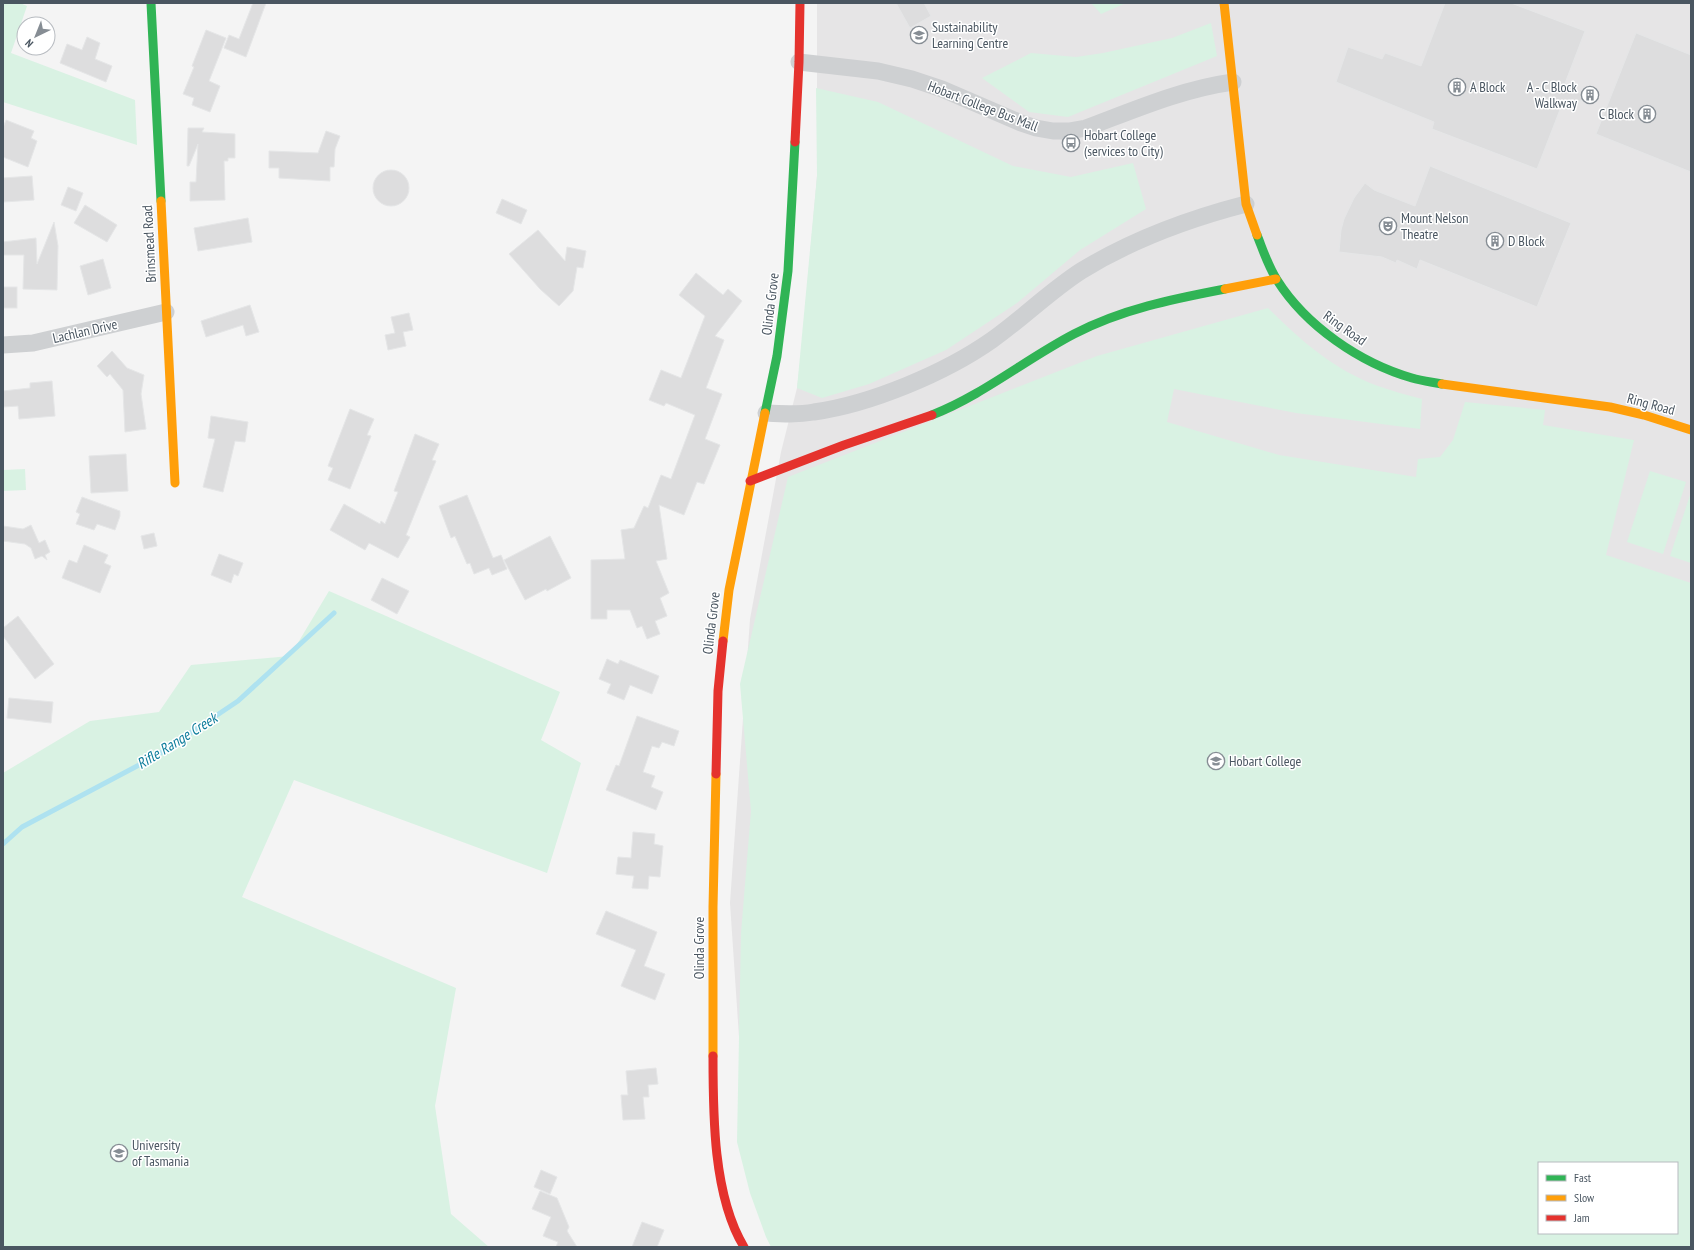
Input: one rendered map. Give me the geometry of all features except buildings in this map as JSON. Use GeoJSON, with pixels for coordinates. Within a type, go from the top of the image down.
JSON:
{"type":"FeatureCollection","features":[{"type":"Feature","properties":{"kind":"street","name":"Brinsmead Road"},"geometry":{"type":"LineString","coordinates":[[150,3],[175,483]]}},
{"type":"Feature","properties":{"kind":"street","name":"Olinda Grove"},"geometry":{"type":"LineString","coordinates":[[744,1247],[738,1238],[723,1194],[717,1152],[712,1058],[716,753],[720,659],[729,590],[750,481],[766,413],[777,356],[788,272],[799,62],[800,3]]}},
{"type":"Feature","properties":{"kind":"street","name":"Ring Road"},"geometry":{"type":"LineString","coordinates":[[1224,3],[1240,138],[1246,204],[1264,254],[1276,279],[1286,293],[1307,316],[1341,344],[1373,363],[1412,378],[1452,386],[1610,407],[1644,415],[1691,430]]}},
{"type":"Feature","properties":{"kind":"street","name":"Hobart College Bus Mall"},"geometry":{"type":"LineString","coordinates":[[799,62],[878,71],[912,79],[972,100],[1021,123],[1053,131],[1070,131],[1086,128],[1184,92],[1233,82]]}},
{"type":"Feature","properties":{"kind":"street"},"geometry":{"type":"LineString","coordinates":[[766,413],[813,413],[846,406],[922,378],[966,356],[992,340],[1080,272],[1102,259],[1158,231],[1217,211],[1246,204]]}},
{"type":"Feature","properties":{"kind":"street"},"geometry":{"type":"LineString","coordinates":[[750,481],[853,442],[918,421],[948,408],[972,397],[1060,341],[1118,314],[1182,297],[1276,279]]}},
{"type":"Feature","properties":{"kind":"street","name":"Lachlan Drive"},"geometry":{"type":"LineString","coordinates":[[3,346],[33,343],[166,312]]}},
{"type":"Feature","properties":{"kind":"shaded area","name":"Hobart College"},"geometry":{"type":"Polygon","coordinates":[[[817,3],[1691,3],[1691,1247],[934,1247],[746,1141],[730,903],[750,619],[781,452],[797,388],[817,176],[817,3]]]}},
{"type":"Feature","properties":{"kind":"green space"},"geometry":{"type":"Polygon","coordinates":[[[3,3],[20,3],[27,6],[24,16],[16,16],[16,38],[11,53],[135,100],[137,145],[3,102],[3,3]]]}},
{"type":"Feature","properties":{"kind":"green space"},"geometry":{"type":"Polygon","coordinates":[[[1091,3],[1126,3],[1101,14],[1091,3]]]}},
{"type":"Feature","properties":{"kind":"green space"},"geometry":{"type":"Polygon","coordinates":[[[1211,23],[1217,56],[1068,117],[1029,112],[982,78],[1031,53],[1076,57],[1103,53],[1172,38],[1211,23]]]}},
{"type":"Feature","properties":{"kind":"green space"},"geometry":{"type":"Polygon","coordinates":[[[816,88],[878,102],[1013,166],[1071,177],[1133,163],[1146,209],[1080,250],[1017,303],[946,350],[869,384],[822,398],[797,388],[817,176],[816,88]]]}},
{"type":"Feature","properties":{"kind":"green space","name":"Hobart College"},"geometry":{"type":"Polygon","coordinates":[[[1268,308],[1305,343],[1347,372],[1378,386],[1422,399],[1420,429],[1296,413],[1174,389],[1167,422],[1279,455],[1416,477],[1418,459],[1440,457],[1453,440],[1465,402],[1545,410],[1543,425],[1634,440],[1606,555],[1691,583],[1691,1247],[771,1247],[750,1193],[737,1142],[741,933],[751,811],[740,684],[788,477],[1097,356],[1268,308]]]}},
{"type":"Feature","properties":{"kind":"green space"},"geometry":{"type":"Polygon","coordinates":[[[25,469],[26,490],[3,491],[3,470],[25,469]]]}},
{"type":"Feature","properties":{"kind":"green space"},"geometry":{"type":"Polygon","coordinates":[[[1650,471],[1686,482],[1663,554],[1627,542],[1650,471]]]}},
{"type":"Feature","properties":{"kind":"green space"},"geometry":{"type":"Polygon","coordinates":[[[1691,492],[1691,563],[1670,556],[1691,492]]]}},
{"type":"Feature","properties":{"kind":"green space"},"geometry":{"type":"Polygon","coordinates":[[[329,591],[560,692],[541,740],[581,763],[547,873],[294,780],[242,897],[456,988],[435,1106],[451,1214],[489,1247],[3,1247],[3,773],[90,721],[159,712],[191,665],[290,656],[329,591]]]}},
{"type":"Feature","properties":{"kind":"waterway","name":"Rifle Range Creek"},"geometry":{"type":"LineString","coordinates":[[3,844],[22,827],[156,756],[238,701],[334,613]]}},
{"type":"Feature","properties":{"kind":"traffic: fast"},"geometry":{"type":"LineString","coordinates":[[151,3],[161,201]]}},
{"type":"Feature","properties":{"kind":"traffic: fast"},"geometry":{"type":"LineString","coordinates":[[765,413],[777,356],[788,271],[795,142]]}},
{"type":"Feature","properties":{"kind":"traffic: fast"},"geometry":{"type":"LineString","coordinates":[[1257,235],[1268,264],[1289,297],[1303,313],[1336,341],[1354,353],[1392,371],[1423,381],[1442,384]]}},
{"type":"Feature","properties":{"kind":"traffic: fast"},"geometry":{"type":"LineString","coordinates":[[932,415],[951,407],[987,387],[1056,344],[1092,325],[1129,311],[1225,289]]}},
{"type":"Feature","properties":{"kind":"traffic: slow"},"geometry":{"type":"LineString","coordinates":[[1224,3],[1246,204],[1257,235]]}},
{"type":"Feature","properties":{"kind":"traffic: slow"},"geometry":{"type":"LineString","coordinates":[[161,201],[175,483]]}},
{"type":"Feature","properties":{"kind":"traffic: slow"},"geometry":{"type":"LineString","coordinates":[[1225,289],[1276,279]]}},
{"type":"Feature","properties":{"kind":"traffic: slow"},"geometry":{"type":"LineString","coordinates":[[1442,384],[1610,407],[1644,415],[1691,430]]}},
{"type":"Feature","properties":{"kind":"traffic: slow"},"geometry":{"type":"LineString","coordinates":[[723,641],[729,590],[765,413]]}},
{"type":"Feature","properties":{"kind":"traffic: slow"},"geometry":{"type":"LineString","coordinates":[[713,1056],[713,907],[716,774]]}},
{"type":"Feature","properties":{"kind":"traffic: jam"},"geometry":{"type":"LineString","coordinates":[[795,142],[800,3]]}},
{"type":"Feature","properties":{"kind":"traffic: jam"},"geometry":{"type":"LineString","coordinates":[[750,481],[844,445],[932,415]]}},
{"type":"Feature","properties":{"kind":"traffic: jam"},"geometry":{"type":"LineString","coordinates":[[716,774],[718,691],[723,641]]}},
{"type":"Feature","properties":{"kind":"traffic: jam"},"geometry":{"type":"LineString","coordinates":[[713,1056],[713,1103],[717,1154],[721,1179],[726,1204],[734,1227],[744,1247]]}},
{"type":"Feature","properties":{"kind":"place","name":"Sustainability Learning Centre"},"geometry":{"type":"Point","coordinates":[919,35]}},
{"type":"Feature","properties":{"kind":"place","name":"A Block"},"geometry":{"type":"Point","coordinates":[1457,87]}},
{"type":"Feature","properties":{"kind":"place","name":"A - C Block Walkway"},"geometry":{"type":"Point","coordinates":[1590,95]}},
{"type":"Feature","properties":{"kind":"place","name":"C Block"},"geometry":{"type":"Point","coordinates":[1647,114]}},
{"type":"Feature","properties":{"kind":"place","name":"Hobart College (services to City)"},"geometry":{"type":"Point","coordinates":[1071,143]}},
{"type":"Feature","properties":{"kind":"place","name":"Mount Nelson Theatre"},"geometry":{"type":"Point","coordinates":[1388,226]}},
{"type":"Feature","properties":{"kind":"place","name":"D Block"},"geometry":{"type":"Point","coordinates":[1495,241]}},
{"type":"Feature","properties":{"kind":"place","name":"Hobart College"},"geometry":{"type":"Point","coordinates":[1216,761]}},
{"type":"Feature","properties":{"kind":"place","name":"University of Tasmania"},"geometry":{"type":"Point","coordinates":[119,1153]}}]}
